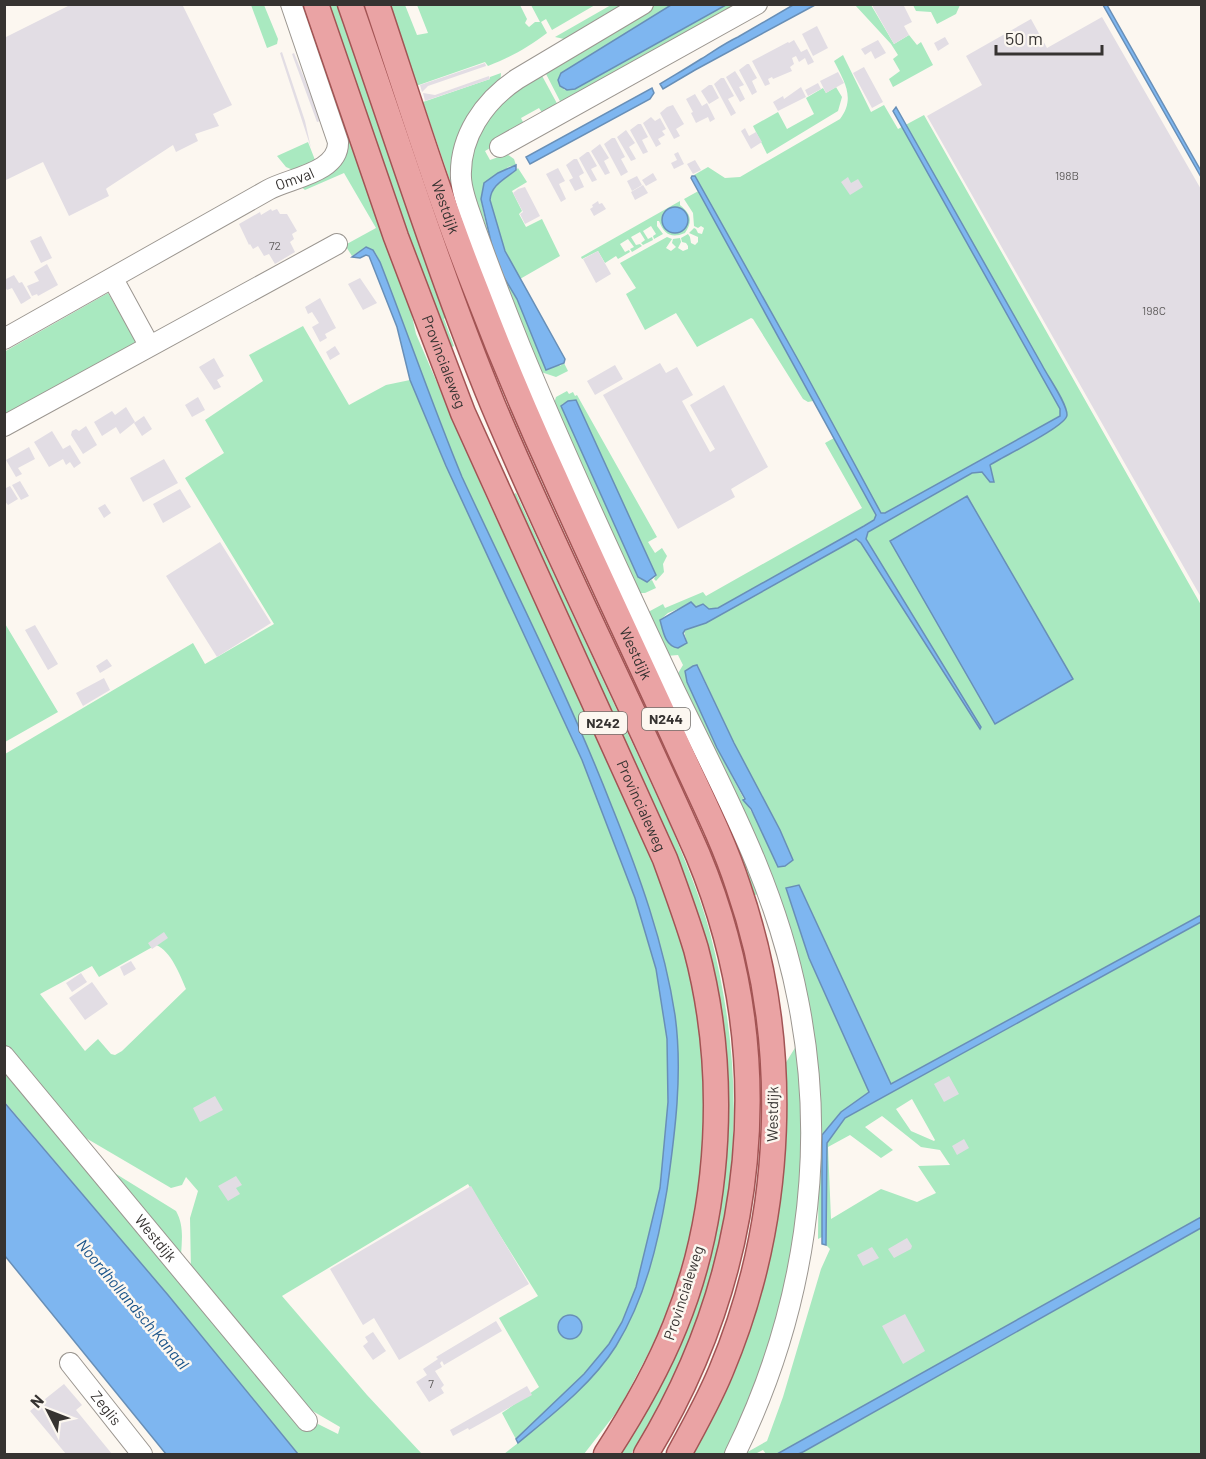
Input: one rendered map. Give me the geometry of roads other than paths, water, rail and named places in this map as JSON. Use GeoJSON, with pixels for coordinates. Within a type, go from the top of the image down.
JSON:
{"type":"FeatureCollection","features":[{"type":"Feature","properties":{"kind":"main road","name":"Provincialeweg"},"geometry":{"type":"LineString","coordinates":[[316,4],[396,237],[444,364],[484,462],[665,859],[693,941],[705,991],[714,1054],[716,1125],[712,1176],[704,1227],[692,1276],[676,1324],[663,1354],[606,1455]]}},
{"type":"Feature","properties":{"kind":"main road","name":"Provincialeweg"},"geometry":{"type":"LineString","coordinates":[[350,4],[418,207],[460,322],[514,454],[698,855],[718,909],[733,962],[748,1085],[747,1146],[743,1192],[723,1281],[708,1326],[678,1398],[646,1455]]}},
{"type":"Feature","properties":{"kind":"main road","name":"Westdijk"},"geometry":{"type":"LineString","coordinates":[[377,4],[476,290],[555,480],[715,827],[739,888],[762,980],[772,1050],[774,1120],[773,1155],[762,1236],[742,1312],[721,1372],[679,1455]]}},
{"type":"Feature","properties":{"kind":"street","name":"Omval"},"geometry":{"type":"LineString","coordinates":[[4,339],[270,189],[322,168],[334,156],[338,142],[291,4]]}},
{"type":"Feature","properties":{"kind":"street","name":"Westdijk"},"geometry":{"type":"LineString","coordinates":[[643,4],[508,85],[498,94],[472,128],[462,157],[461,182],[494,279],[571,465],[635,607],[746,834],[785,944],[801,1014],[810,1093],[811,1151],[806,1228],[797,1279],[780,1344],[763,1393],[735,1455]]}},
{"type":"Feature","properties":{"kind":"street"},"geometry":{"type":"LineString","coordinates":[[500,147],[757,4]]}},
{"type":"Feature","properties":{"kind":"street"},"geometry":{"type":"LineString","coordinates":[[4,426],[337,243]]}},
{"type":"Feature","properties":{"kind":"street"},"geometry":{"type":"LineString","coordinates":[[113,279],[149,345]]}},
{"type":"Feature","properties":{"kind":"street","name":"Westdijk"},"geometry":{"type":"LineString","coordinates":[[4,1056],[307,1421]]}},
{"type":"Feature","properties":{"kind":"street","name":"Zeglis"},"geometry":{"type":"LineString","coordinates":[[70,1363],[142,1455]]}},
{"type":"Feature","properties":{"kind":"water"},"geometry":{"type":"Polygon","coordinates":[[[671,5],[726,5],[575,89],[567,90],[560,86],[558,80],[561,73],[671,5]]]}},
{"type":"Feature","properties":{"kind":"water"},"geometry":{"type":"Polygon","coordinates":[[[793,5],[815,5],[663,89],[660,84],[793,5]]]}},
{"type":"Feature","properties":{"kind":"water"},"geometry":{"type":"Polygon","coordinates":[[[1103,5],[1107,5],[1201,171],[1201,177],[1103,5]]]}},
{"type":"Feature","properties":{"kind":"water"},"geometry":{"type":"Polygon","coordinates":[[[652,88],[654,93],[650,99],[530,164],[526,157],[652,88]]]}},
{"type":"Feature","properties":{"kind":"water"},"geometry":{"type":"Polygon","coordinates":[[[896,107],[1057,390],[1067,415],[1046,434],[990,465],[994,482],[990,482],[982,472],[972,473],[868,532],[866,539],[981,727],[980,729],[861,543],[856,539],[706,623],[685,630],[683,633],[687,643],[678,648],[667,641],[660,620],[691,602],[696,607],[703,604],[709,609],[718,608],[864,526],[874,520],[876,515],[691,178],[692,176],[695,176],[881,513],[885,513],[1060,416],[1060,409],[893,111],[896,107]]]}},
{"type":"Feature","properties":{"kind":"water"},"geometry":{"type":"Polygon","coordinates":[[[516,165],[516,170],[493,190],[490,200],[505,251],[565,359],[564,363],[546,370],[517,299],[502,274],[492,246],[481,199],[484,183],[498,173],[516,165]]]}},
{"type":"Feature","properties":{"kind":"water"},"geometry":{"type":"Polygon","coordinates":[[[675,207],[684,211],[688,220],[684,229],[675,233],[666,229],[662,220],[666,211],[675,207]]]}},
{"type":"Feature","properties":{"kind":"water"},"geometry":{"type":"Polygon","coordinates":[[[366,247],[373,250],[380,262],[462,477],[559,682],[612,807],[650,909],[675,1015],[678,1081],[673,1147],[659,1231],[643,1290],[626,1328],[606,1360],[571,1398],[518,1443],[516,1439],[584,1374],[609,1344],[622,1322],[636,1287],[660,1188],[668,1102],[667,1039],[656,969],[635,898],[582,760],[446,466],[410,380],[397,327],[369,256],[352,257],[366,247]]]}},
{"type":"Feature","properties":{"kind":"water"},"geometry":{"type":"Polygon","coordinates":[[[576,400],[656,575],[647,582],[638,577],[561,406],[568,401],[576,400]]]}},
{"type":"Feature","properties":{"kind":"water"},"geometry":{"type":"Polygon","coordinates":[[[967,496],[1073,679],[995,724],[890,541],[967,496]]]}},
{"type":"Feature","properties":{"kind":"water"},"geometry":{"type":"Polygon","coordinates":[[[697,665],[734,743],[780,830],[793,860],[785,866],[778,867],[751,809],[743,800],[745,799],[717,748],[687,682],[685,671],[697,665]]]}},
{"type":"Feature","properties":{"kind":"water"},"geometry":{"type":"Polygon","coordinates":[[[799,885],[891,1084],[1201,915],[1201,922],[845,1118],[827,1143],[826,1245],[822,1244],[822,1135],[841,1112],[869,1092],[809,958],[786,888],[799,885]]]}},
{"type":"Feature","properties":{"kind":"water","name":"Noordhollandsch Kanaal"},"geometry":{"type":"Polygon","coordinates":[[[4,1102],[168,1295],[298,1454],[166,1454],[5,1256],[4,1102]]]}},
{"type":"Feature","properties":{"kind":"water"},"geometry":{"type":"Polygon","coordinates":[[[1201,1217],[1201,1228],[803,1452],[777,1454],[1201,1217]]]}},
{"type":"Feature","properties":{"kind":"water"},"geometry":{"type":"Polygon","coordinates":[[[570,1315],[578,1319],[582,1327],[578,1335],[570,1339],[562,1335],[558,1327],[562,1319],[570,1315]]]}}]}
